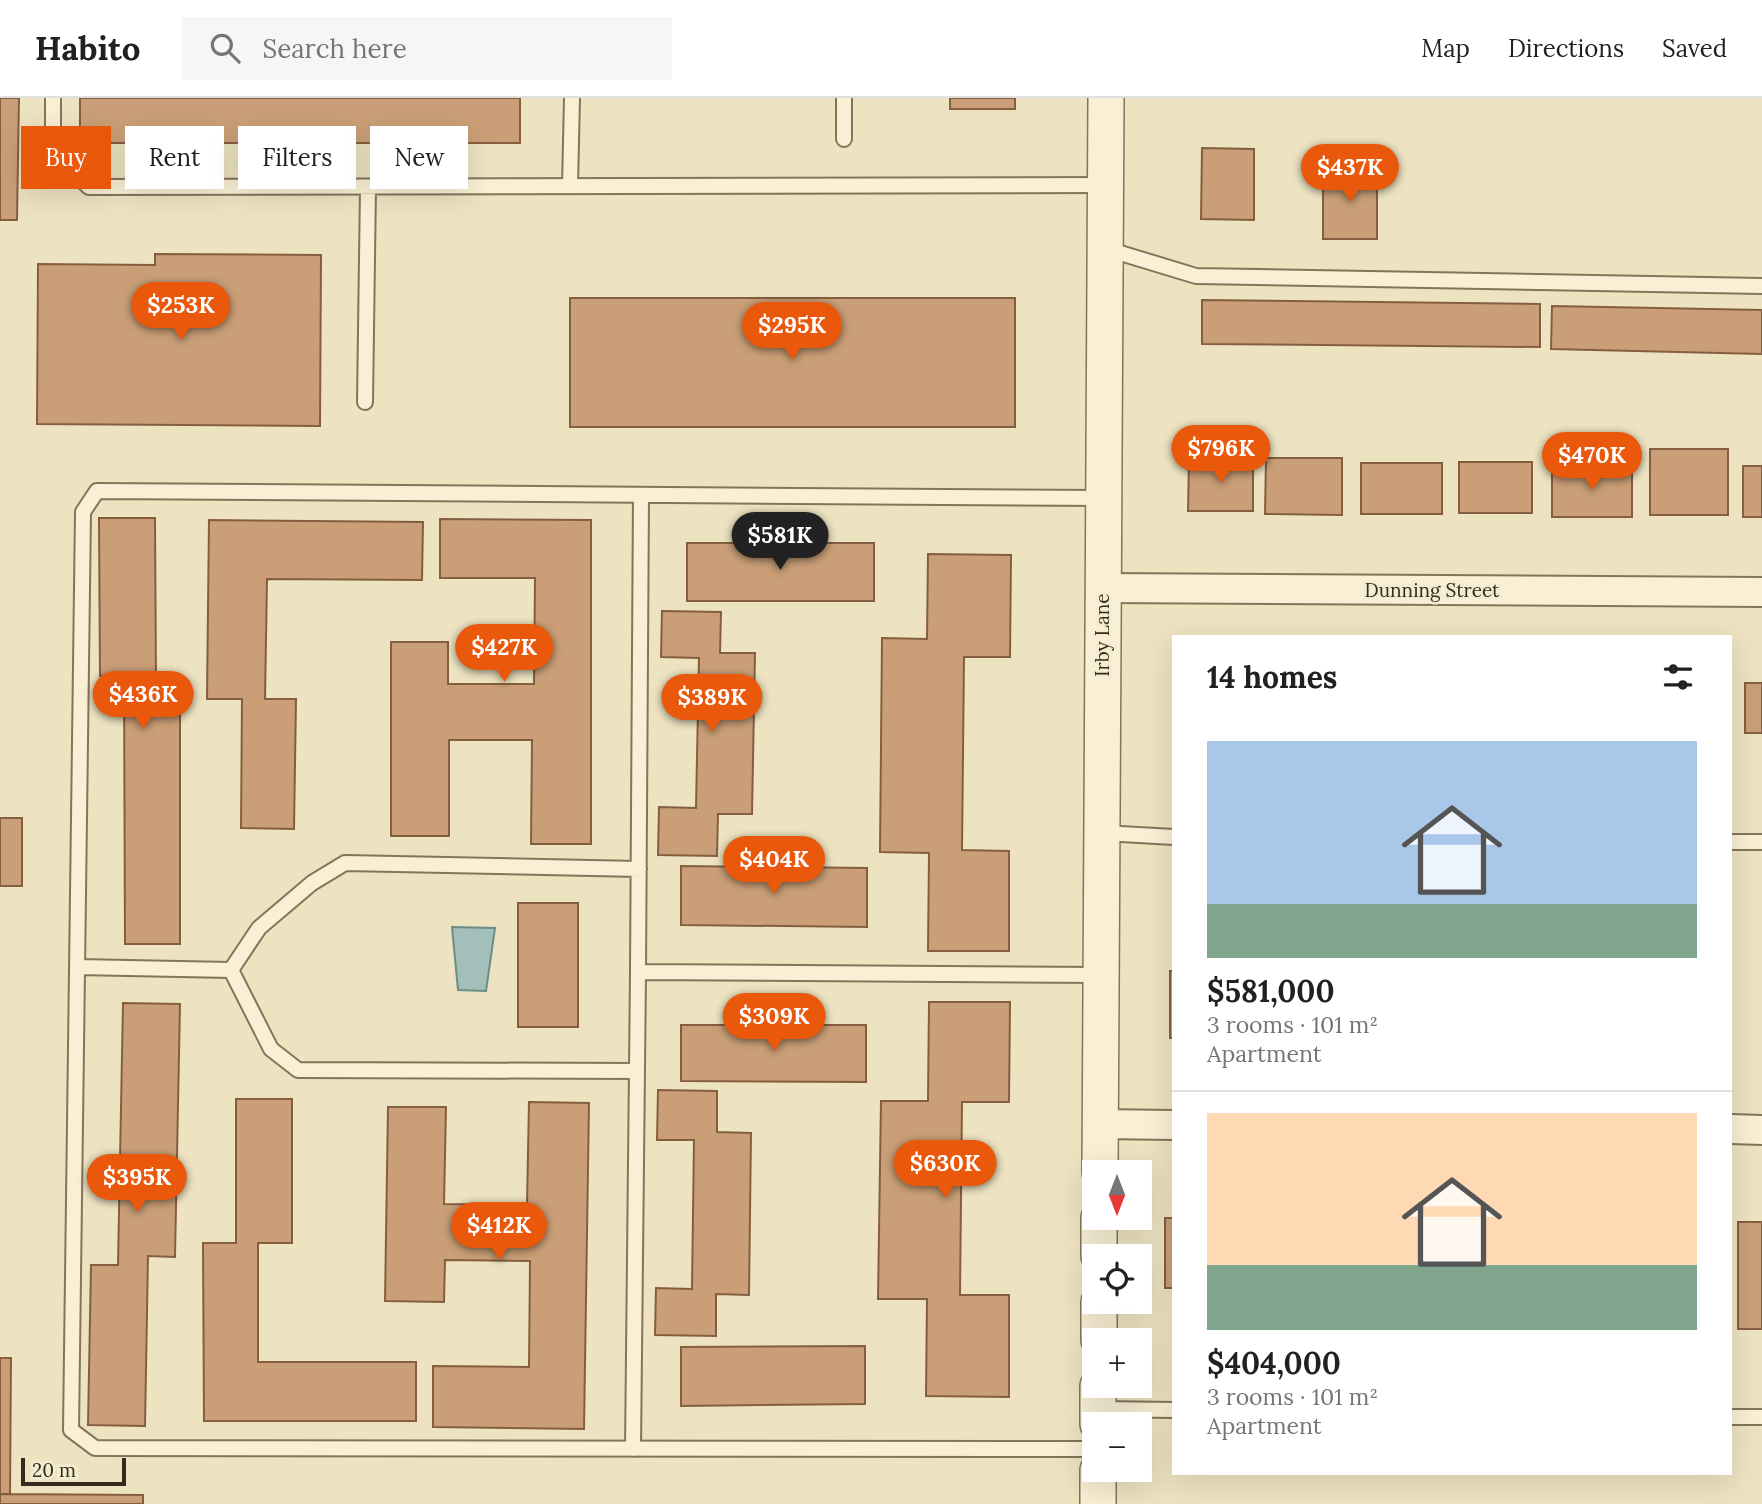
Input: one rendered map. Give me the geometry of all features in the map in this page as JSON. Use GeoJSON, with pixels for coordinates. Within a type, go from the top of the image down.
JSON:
{"type":"FeatureCollection","features":[{"type":"Feature","properties":{"kind":"street","name":"Irby Lane"},"geometry":{"type":"LineString","coordinates":[[1100,1160],[1106,98]]}},
{"type":"Feature","properties":{"kind":"street","name":"Dunning Street"},"geometry":{"type":"LineString","coordinates":[[1103,588],[1762,592]]}},
{"type":"Feature","properties":{"kind":"street"},"geometry":{"type":"LineString","coordinates":[[1100,1124],[1172,1125]]}},
{"type":"Feature","properties":{"kind":"street"},"geometry":{"type":"LineString","coordinates":[[1732,1129],[1762,1130]]}},
{"type":"Feature","properties":{"kind":"street"},"geometry":{"type":"LineString","coordinates":[[1098,1482],[1098,1504]]}},
{"type":"Feature","properties":{"kind":"lane"},"geometry":{"type":"LineString","coordinates":[[53,98],[53,152],[89,187],[1106,185]]}},
{"type":"Feature","properties":{"kind":"lane"},"geometry":{"type":"LineString","coordinates":[[570,186],[572,98]]}},
{"type":"Feature","properties":{"kind":"lane"},"geometry":{"type":"LineString","coordinates":[[844,98],[844,139]]}},
{"type":"Feature","properties":{"kind":"lane"},"geometry":{"type":"LineString","coordinates":[[365,402],[368,187]]}},
{"type":"Feature","properties":{"kind":"lane"},"geometry":{"type":"LineString","coordinates":[[1105,249],[1196,276],[1762,286]]}},
{"type":"Feature","properties":{"kind":"lane"},"geometry":{"type":"LineString","coordinates":[[1082,1449],[95,1448],[71,1430],[83,512],[97,491],[1103,498]]}},
{"type":"Feature","properties":{"kind":"lane"},"geometry":{"type":"LineString","coordinates":[[633,1448],[641,495]]}},
{"type":"Feature","properties":{"kind":"lane"},"geometry":{"type":"LineString","coordinates":[[1101,833],[1172,837]]}},
{"type":"Feature","properties":{"kind":"lane"},"geometry":{"type":"LineString","coordinates":[[1732,842],[1762,842]]}},
{"type":"Feature","properties":{"kind":"lane"},"geometry":{"type":"LineString","coordinates":[[231,970],[259,928],[312,883],[345,863],[639,869]]}},
{"type":"Feature","properties":{"kind":"lane"},"geometry":{"type":"LineString","coordinates":[[77,967],[231,970]]}},
{"type":"Feature","properties":{"kind":"lane"},"geometry":{"type":"LineString","coordinates":[[231,970],[271,1049],[298,1070],[637,1071]]}},
{"type":"Feature","properties":{"kind":"lane"},"geometry":{"type":"LineString","coordinates":[[638,972],[1101,975]]}},
{"type":"Feature","properties":{"kind":"lane"},"geometry":{"type":"LineString","coordinates":[[1098,1407],[1172,1410]]}},
{"type":"Feature","properties":{"kind":"lane"},"geometry":{"type":"LineString","coordinates":[[1732,1417],[1762,1417]]}},
{"type":"Feature","properties":{"kind":"water"},"geometry":{"type":"Polygon","coordinates":[[[452,927],[495,928],[486,991],[458,990],[452,927]]]}},
{"type":"Feature","properties":{"kind":"building"},"geometry":{"type":"Polygon","coordinates":[[[0,98],[19,98],[17,220],[0,220],[0,98]]]}},
{"type":"Feature","properties":{"kind":"building"},"geometry":{"type":"Polygon","coordinates":[[[80,98],[520,98],[520,143],[468,143],[468,126],[370,126],[370,143],[356,143],[356,126],[238,126],[238,143],[224,143],[224,126],[125,126],[125,143],[111,143],[111,126],[80,126],[80,98]]]}},
{"type":"Feature","properties":{"kind":"building"},"geometry":{"type":"Polygon","coordinates":[[[950,98],[1015,98],[1015,109],[950,109],[950,98]]]}},
{"type":"Feature","properties":{"kind":"building"},"geometry":{"type":"Polygon","coordinates":[[[1202,148],[1254,149],[1254,220],[1201,219],[1202,148]]]}},
{"type":"Feature","properties":{"kind":"building"},"geometry":{"type":"Polygon","coordinates":[[[1323,169],[1377,169],[1377,239],[1323,239],[1323,169]]]}},
{"type":"Feature","properties":{"kind":"building"},"geometry":{"type":"Polygon","coordinates":[[[155,254],[321,255],[320,426],[37,424],[38,264],[155,265],[155,254]]]}},
{"type":"Feature","properties":{"kind":"building"},"geometry":{"type":"Polygon","coordinates":[[[570,298],[1015,298],[1015,427],[570,427],[570,298]]]}},
{"type":"Feature","properties":{"kind":"building"},"geometry":{"type":"Polygon","coordinates":[[[1202,300],[1540,304],[1540,347],[1202,344],[1202,300]]]}},
{"type":"Feature","properties":{"kind":"building"},"geometry":{"type":"Polygon","coordinates":[[[1552,306],[1762,310],[1762,354],[1551,349],[1552,306]]]}},
{"type":"Feature","properties":{"kind":"building"},"geometry":{"type":"Polygon","coordinates":[[[1650,449],[1728,449],[1728,515],[1650,515],[1650,449]]]}},
{"type":"Feature","properties":{"kind":"building"},"geometry":{"type":"Polygon","coordinates":[[[1266,458],[1342,458],[1342,515],[1265,514],[1266,458]]]}},
{"type":"Feature","properties":{"kind":"building"},"geometry":{"type":"Polygon","coordinates":[[[1189,459],[1253,459],[1253,511],[1188,511],[1189,459]]]}},
{"type":"Feature","properties":{"kind":"building"},"geometry":{"type":"Polygon","coordinates":[[[1459,462],[1532,462],[1532,513],[1459,513],[1459,462]]]}},
{"type":"Feature","properties":{"kind":"building"},"geometry":{"type":"Polygon","coordinates":[[[1361,463],[1442,463],[1442,514],[1361,514],[1361,463]]]}},
{"type":"Feature","properties":{"kind":"building"},"geometry":{"type":"Polygon","coordinates":[[[1743,466],[1762,466],[1762,517],[1743,517],[1743,466]]]}},
{"type":"Feature","properties":{"kind":"building"},"geometry":{"type":"Polygon","coordinates":[[[1552,467],[1632,467],[1632,517],[1552,517],[1552,467]]]}},
{"type":"Feature","properties":{"kind":"building"},"geometry":{"type":"Polygon","coordinates":[[[99,518],[155,518],[156,685],[180,685],[180,944],[125,944],[124,676],[100,676],[99,518]]]}},
{"type":"Feature","properties":{"kind":"building"},"geometry":{"type":"Polygon","coordinates":[[[440,519],[591,520],[591,844],[531,844],[532,740],[449,740],[449,836],[391,836],[391,642],[448,642],[448,684],[534,684],[535,578],[440,578],[440,519]]]}},
{"type":"Feature","properties":{"kind":"building"},"geometry":{"type":"Polygon","coordinates":[[[209,520],[423,522],[422,580],[267,579],[265,699],[296,699],[294,829],[241,828],[242,699],[207,699],[209,520]]]}},
{"type":"Feature","properties":{"kind":"building"},"geometry":{"type":"Polygon","coordinates":[[[687,543],[874,543],[874,601],[687,601],[687,543]]]}},
{"type":"Feature","properties":{"kind":"building"},"geometry":{"type":"Polygon","coordinates":[[[928,554],[1011,555],[1010,657],[964,657],[962,850],[1009,851],[1009,951],[928,951],[929,853],[880,852],[882,638],[927,639],[928,554]]]}},
{"type":"Feature","properties":{"kind":"building"},"geometry":{"type":"Polygon","coordinates":[[[662,611],[721,612],[720,653],[755,653],[752,814],[718,814],[717,856],[658,855],[659,807],[696,808],[699,658],[661,657],[662,611]]]}},
{"type":"Feature","properties":{"kind":"building"},"geometry":{"type":"Polygon","coordinates":[[[1745,683],[1762,683],[1762,733],[1745,733],[1745,683]]]}},
{"type":"Feature","properties":{"kind":"building"},"geometry":{"type":"Polygon","coordinates":[[[0,818],[22,818],[22,886],[0,886],[0,818]]]}},
{"type":"Feature","properties":{"kind":"building"},"geometry":{"type":"Polygon","coordinates":[[[681,866],[867,868],[867,927],[681,925],[681,866]]]}},
{"type":"Feature","properties":{"kind":"building"},"geometry":{"type":"Polygon","coordinates":[[[518,903],[578,903],[578,1027],[518,1027],[518,903]]]}},
{"type":"Feature","properties":{"kind":"building"},"geometry":{"type":"Polygon","coordinates":[[[1170,971],[1172,971],[1172,1038],[1170,971]]]}},
{"type":"Feature","properties":{"kind":"building"},"geometry":{"type":"Polygon","coordinates":[[[929,1002],[1010,1002],[1009,1102],[962,1102],[960,1295],[1009,1295],[1009,1397],[926,1396],[927,1299],[878,1299],[881,1101],[928,1101],[929,1002]]]}},
{"type":"Feature","properties":{"kind":"building"},"geometry":{"type":"Polygon","coordinates":[[[123,1003],[180,1004],[175,1257],[148,1256],[145,1426],[88,1425],[91,1265],[118,1265],[123,1003]]]}},
{"type":"Feature","properties":{"kind":"building"},"geometry":{"type":"Polygon","coordinates":[[[681,1025],[866,1025],[866,1082],[681,1081],[681,1025]]]}},
{"type":"Feature","properties":{"kind":"building"},"geometry":{"type":"Polygon","coordinates":[[[658,1090],[717,1091],[717,1132],[751,1133],[749,1295],[716,1294],[716,1336],[655,1335],[656,1288],[692,1289],[694,1140],[657,1140],[658,1090]]]}},
{"type":"Feature","properties":{"kind":"building"},"geometry":{"type":"Polygon","coordinates":[[[236,1099],[292,1099],[292,1243],[258,1243],[258,1362],[416,1362],[416,1421],[204,1421],[203,1243],[236,1243],[236,1099]]]}},
{"type":"Feature","properties":{"kind":"building"},"geometry":{"type":"Polygon","coordinates":[[[529,1102],[589,1103],[584,1429],[433,1427],[433,1366],[529,1367],[530,1261],[445,1260],[444,1302],[385,1301],[388,1107],[446,1107],[444,1204],[527,1205],[529,1102]]]}},
{"type":"Feature","properties":{"kind":"building"},"geometry":{"type":"Polygon","coordinates":[[[1165,1218],[1172,1218],[1172,1288],[1165,1288],[1165,1218]]]}},
{"type":"Feature","properties":{"kind":"building"},"geometry":{"type":"Polygon","coordinates":[[[1738,1222],[1762,1222],[1762,1329],[1738,1329],[1738,1222]]]}},
{"type":"Feature","properties":{"kind":"building"},"geometry":{"type":"Polygon","coordinates":[[[865,1346],[865,1404],[681,1406],[681,1347],[865,1346]]]}},
{"type":"Feature","properties":{"kind":"building"},"geometry":{"type":"Polygon","coordinates":[[[0,1358],[11,1358],[10,1494],[0,1494],[0,1358]]]}},
{"type":"Feature","properties":{"kind":"building"},"geometry":{"type":"Polygon","coordinates":[[[0,1494],[143,1495],[143,1504],[0,1504],[0,1494]]]}}]}
